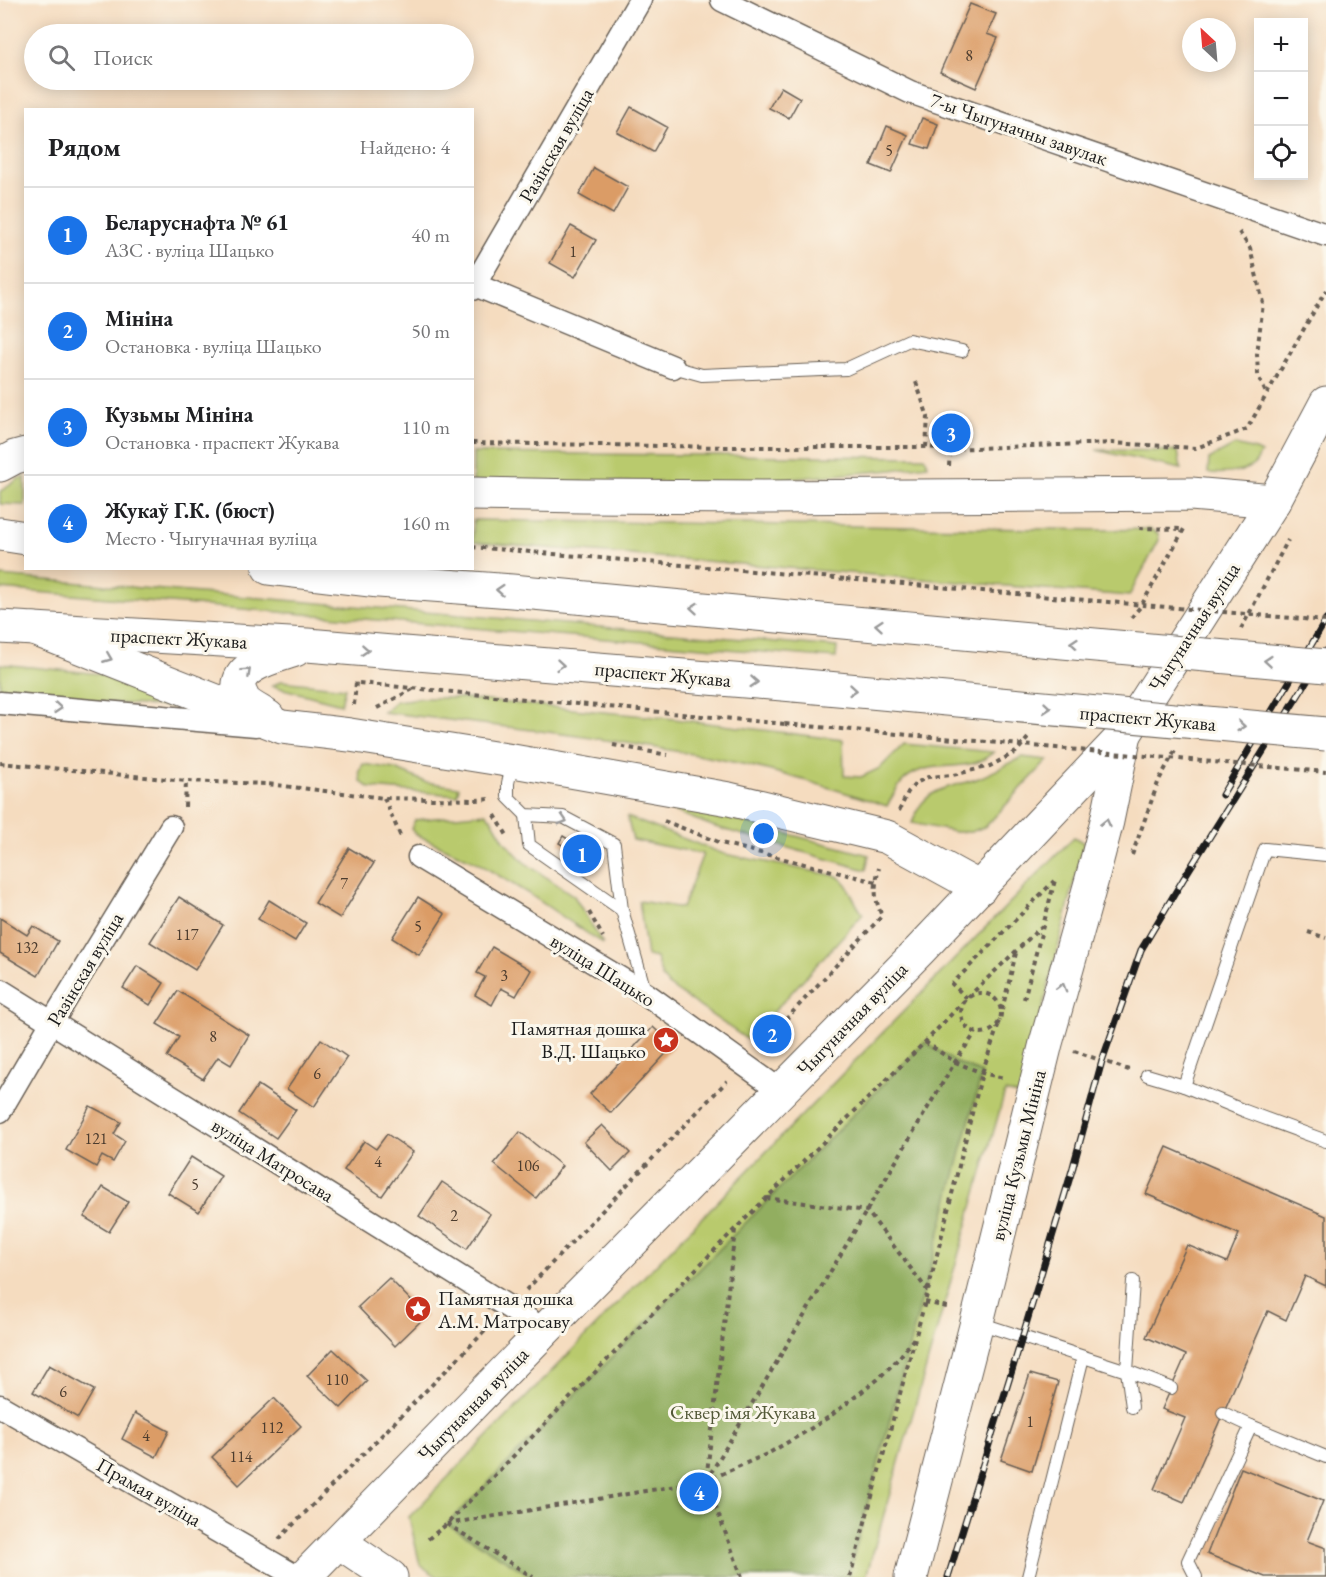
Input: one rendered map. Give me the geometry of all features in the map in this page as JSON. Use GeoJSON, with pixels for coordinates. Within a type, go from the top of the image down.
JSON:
{"type":"FeatureCollection","features":[{"type":"Feature","properties":{"kind":"main road","name":"Чыгуначная вуліца"},"geometry":{"type":"LineString","coordinates":[[304,1577],[980,888],[1125,734],[1274,501],[1326,403]]}},
{"type":"Feature","properties":{"kind":"main road"},"geometry":{"type":"LineString","coordinates":[[0,465],[24,455]]}},
{"type":"Feature","properties":{"kind":"main road"},"geometry":{"type":"LineString","coordinates":[[474,494],[764,497],[1191,494],[1274,501]]}},
{"type":"Feature","properties":{"kind":"main road"},"geometry":{"type":"LineString","coordinates":[[0,534],[24,538]]}},
{"type":"Feature","properties":{"kind":"main road"},"geometry":{"type":"LineString","coordinates":[[292,570],[1326,666]]}},
{"type":"Feature","properties":{"kind":"main road","name":"праспект Жукава"},"geometry":{"type":"LineString","coordinates":[[0,627],[307,645],[794,685],[1326,734]]}},
{"type":"Feature","properties":{"kind":"main road"},"geometry":{"type":"LineString","coordinates":[[34,629],[282,727],[350,735],[513,761],[729,799],[887,837],[980,888]]}},
{"type":"Feature","properties":{"kind":"main road"},"geometry":{"type":"LineString","coordinates":[[282,727],[244,701],[239,689],[239,681],[243,674],[253,666],[307,645]]}},
{"type":"Feature","properties":{"kind":"main road","name":"вуліца Кузьмы Мініна"},"geometry":{"type":"LineString","coordinates":[[911,1577],[977,1322],[1060,1047],[1092,879],[1125,734]]}},
{"type":"Feature","properties":{"kind":"main road"},"geometry":{"type":"LineString","coordinates":[[339,1542],[391,1577]]}},
{"type":"Feature","properties":{"kind":"street","name":"Разінская вуліца"},"geometry":{"type":"LineString","coordinates":[[474,287],[640,0]]}},
{"type":"Feature","properties":{"kind":"street","name":"7-ы Чыгуначны завулак"},"geometry":{"type":"LineString","coordinates":[[722,0],[910,92],[1326,235]]}},
{"type":"Feature","properties":{"kind":"street"},"geometry":{"type":"LineString","coordinates":[[474,287],[673,367]]}},
{"type":"Feature","properties":{"kind":"street"},"geometry":{"type":"LineString","coordinates":[[0,703],[282,727]]}},
{"type":"Feature","properties":{"kind":"street","name":"Разінская вуліца"},"geometry":{"type":"LineString","coordinates":[[0,1112],[171,827]]}},
{"type":"Feature","properties":{"kind":"street","name":"вуліца Шацько"},"geometry":{"type":"LineString","coordinates":[[419,857],[646,994],[781,1091]]}},
{"type":"Feature","properties":{"kind":"street","name":"вуліца Матросава"},"geometry":{"type":"LineString","coordinates":[[0,990],[545,1330]]}},
{"type":"Feature","properties":{"kind":"street","name":"Прамая вуліца"},"geometry":{"type":"LineString","coordinates":[[0,1406],[297,1577]]}},
{"type":"Feature","properties":{"kind":"lane"},"geometry":{"type":"LineString","coordinates":[[673,367],[702,375],[846,369],[909,340],[962,351]]}},
{"type":"Feature","properties":{"kind":"lane"},"geometry":{"type":"LineString","coordinates":[[513,761],[508,783],[508,797],[526,815],[529,845],[622,910]]}},
{"type":"Feature","properties":{"kind":"lane"},"geometry":{"type":"LineString","coordinates":[[526,815],[563,818],[614,844],[622,910],[646,994]]}},
{"type":"Feature","properties":{"kind":"lane"},"geometry":{"type":"LineString","coordinates":[[1184,1086],[1265,849],[1326,855]]}},
{"type":"Feature","properties":{"kind":"lane"},"geometry":{"type":"LineString","coordinates":[[1147,1075],[1184,1086],[1326,1141]]}},
{"type":"Feature","properties":{"kind":"lane"},"geometry":{"type":"LineString","coordinates":[[1132,1407],[1127,1371],[1133,1281]]}},
{"type":"Feature","properties":{"kind":"lane"},"geometry":{"type":"LineString","coordinates":[[977,1322],[1127,1371],[1171,1388]]}},
{"type":"Feature","properties":{"kind":"lane"},"geometry":{"type":"LineString","coordinates":[[1028,1577],[1083,1357]]}},
{"type":"Feature","properties":{"kind":"lane"},"geometry":{"type":"LineString","coordinates":[[1223,1413],[1326,1457]]}},
{"type":"Feature","properties":{"kind":"lane"},"geometry":{"type":"LineString","coordinates":[[1196,1577],[1188,1561],[1251,1426]]}},
{"type":"Feature","properties":{"kind":"path"},"geometry":{"type":"LineString","coordinates":[[1215,196],[1250,248],[1263,303],[1257,354],[1258,376],[1267,395]]}},
{"type":"Feature","properties":{"kind":"path"},"geometry":{"type":"LineString","coordinates":[[474,443],[950,449],[1113,443],[1196,448],[1248,429],[1326,290]]}},
{"type":"Feature","properties":{"kind":"path"},"geometry":{"type":"LineString","coordinates":[[916,382],[928,417],[926,447]]}},
{"type":"Feature","properties":{"kind":"path"},"geometry":{"type":"LineString","coordinates":[[474,547],[1326,621]]}},
{"type":"Feature","properties":{"kind":"path"},"geometry":{"type":"LineString","coordinates":[[346,681],[785,724],[1326,772]]}},
{"type":"Feature","properties":{"kind":"path"},"geometry":{"type":"LineString","coordinates":[[353,711],[356,682]]}},
{"type":"Feature","properties":{"kind":"path"},"geometry":{"type":"LineString","coordinates":[[368,713],[415,688]]}},
{"type":"Feature","properties":{"kind":"path"},"geometry":{"type":"LineString","coordinates":[[0,763],[186,781],[267,784],[384,798],[476,801],[508,797]]}},
{"type":"Feature","properties":{"kind":"path"},"geometry":{"type":"LineString","coordinates":[[384,798],[400,835]]}},
{"type":"Feature","properties":{"kind":"path"},"geometry":{"type":"LineString","coordinates":[[654,817],[721,843],[876,882]]}},
{"type":"Feature","properties":{"kind":"path"},"geometry":{"type":"LineString","coordinates":[[262,1556],[509,1307],[754,1054],[882,916],[875,900],[876,882],[882,860]]}},
{"type":"Feature","properties":{"kind":"path"},"geometry":{"type":"LineString","coordinates":[[967,998],[952,984],[1055,880],[1023,1002]]}},
{"type":"Feature","properties":{"kind":"path"},"geometry":{"type":"LineString","coordinates":[[428,1539],[447,1524],[735,1229],[1042,926]]}},
{"type":"Feature","properties":{"kind":"path"},"geometry":{"type":"LineString","coordinates":[[1308,932],[1326,938]]}},
{"type":"Feature","properties":{"kind":"path"},"geometry":{"type":"LineString","coordinates":[[850,1577],[928,1291],[982,1073],[1000,1020],[1016,951]]}},
{"type":"Feature","properties":{"kind":"path"},"geometry":{"type":"LineString","coordinates":[[967,998],[975,994],[988,994],[998,1002],[1001,1014]]}},
{"type":"Feature","properties":{"kind":"path"},"geometry":{"type":"LineString","coordinates":[[963,1002],[961,1015],[970,1030],[987,1032],[993,1029],[1000,1020]]}},
{"type":"Feature","properties":{"kind":"path"},"geometry":{"type":"LineString","coordinates":[[706,1481],[955,1062],[976,1032]]}},
{"type":"Feature","properties":{"kind":"path"},"geometry":{"type":"LineString","coordinates":[[925,1042],[955,1062],[982,1073],[1004,1078],[1007,1067]]}},
{"type":"Feature","properties":{"kind":"path"},"geometry":{"type":"LineString","coordinates":[[1060,1047],[1147,1075]]}},
{"type":"Feature","properties":{"kind":"path"},"geometry":{"type":"LineString","coordinates":[[766,1198],[867,1211],[928,1291]]}},
{"type":"Feature","properties":{"kind":"path"},"geometry":{"type":"LineString","coordinates":[[735,1229],[706,1481],[742,1577]]}},
{"type":"Feature","properties":{"kind":"path"},"geometry":{"type":"LineString","coordinates":[[447,1524],[706,1481],[769,1453],[829,1417],[877,1380],[899,1358],[916,1335]]}},
{"type":"Feature","properties":{"kind":"path"},"geometry":{"type":"LineString","coordinates":[[447,1524],[533,1577]]}},
{"type":"Feature","properties":{"kind":"green space"},"geometry":{"type":"Polygon","coordinates":[[[1235,445],[1261,453],[1256,462],[1247,469],[1227,473],[1208,473],[1209,459],[1235,445]]]}},
{"type":"Feature","properties":{"kind":"green space"},"geometry":{"type":"Polygon","coordinates":[[[1096,450],[1178,451],[1181,469],[1096,450]]]}},
{"type":"Feature","properties":{"kind":"green space"},"geometry":{"type":"Polygon","coordinates":[[[474,453],[925,457],[928,465],[745,483],[474,482],[474,453]]]}},
{"type":"Feature","properties":{"kind":"green space"},"geometry":{"type":"Polygon","coordinates":[[[24,477],[24,505],[0,504],[0,492],[24,477]]]}},
{"type":"Feature","properties":{"kind":"green space"},"geometry":{"type":"Polygon","coordinates":[[[474,520],[1149,529],[1158,533],[1159,540],[1129,596],[474,542],[474,520]]]}},
{"type":"Feature","properties":{"kind":"green space"},"geometry":{"type":"Polygon","coordinates":[[[0,576],[837,647],[836,658],[0,589],[0,576]]]}},
{"type":"Feature","properties":{"kind":"green space"},"geometry":{"type":"Polygon","coordinates":[[[0,664],[101,674],[177,700],[184,708],[0,695],[0,664]]]}},
{"type":"Feature","properties":{"kind":"green space"},"geometry":{"type":"Polygon","coordinates":[[[281,681],[345,688],[341,704],[272,686],[281,681]]]}},
{"type":"Feature","properties":{"kind":"green space"},"geometry":{"type":"Polygon","coordinates":[[[458,698],[666,718],[843,740],[844,776],[861,777],[880,768],[904,744],[994,752],[978,762],[931,768],[913,773],[900,784],[887,806],[782,774],[702,756],[566,734],[383,712],[396,701],[458,698]]]}},
{"type":"Feature","properties":{"kind":"green space"},"geometry":{"type":"Polygon","coordinates":[[[1022,757],[1048,760],[986,826],[971,832],[955,832],[912,823],[921,804],[935,792],[972,781],[1022,757]]]}},
{"type":"Feature","properties":{"kind":"green space"},"geometry":{"type":"Polygon","coordinates":[[[363,764],[395,769],[426,782],[459,787],[457,795],[370,788],[361,782],[359,771],[363,764]]]}},
{"type":"Feature","properties":{"kind":"green space"},"geometry":{"type":"Polygon","coordinates":[[[647,797],[869,855],[866,870],[715,827],[647,801],[647,797]]]}},
{"type":"Feature","properties":{"kind":"green space"},"geometry":{"type":"Polygon","coordinates":[[[486,813],[505,842],[524,862],[574,896],[603,944],[478,863],[417,835],[411,829],[415,820],[486,813]]]}},
{"type":"Feature","properties":{"kind":"green space"},"geometry":{"type":"Polygon","coordinates":[[[627,817],[724,854],[837,876],[846,884],[863,914],[748,1040],[668,985],[662,977],[656,958],[647,956],[639,901],[682,908],[703,854],[633,840],[627,817]]]}},
{"type":"Feature","properties":{"kind":"green space","name":"Сквер імя Жукава"},"geometry":{"type":"Polygon","coordinates":[[[1074,837],[1084,843],[1021,1096],[1005,1092],[866,1577],[438,1577],[420,1565],[409,1517],[1074,837]]]}},
{"type":"Feature","properties":{"kind":"green space","name":"Сквер імя Жукава"},"geometry":{"type":"Polygon","coordinates":[[[925,1042],[955,1062],[982,1073],[848,1577],[533,1577],[447,1524],[925,1042]]]}},
{"type":"Feature","properties":{"kind":"building"},"geometry":{"type":"Polygon","coordinates":[[[970,4],[996,14],[987,34],[998,38],[976,88],[940,72],[970,4]]]}},
{"type":"Feature","properties":{"kind":"building"},"geometry":{"type":"Polygon","coordinates":[[[781,87],[800,98],[789,118],[769,108],[781,87]]]}},
{"type":"Feature","properties":{"kind":"building"},"geometry":{"type":"Polygon","coordinates":[[[631,107],[667,127],[653,152],[617,132],[631,107]]]}},
{"type":"Feature","properties":{"kind":"building"},"geometry":{"type":"Polygon","coordinates":[[[922,118],[938,124],[929,149],[912,144],[922,118]]]}},
{"type":"Feature","properties":{"kind":"building"},"geometry":{"type":"Polygon","coordinates":[[[887,126],[908,135],[891,173],[871,165],[887,126]]]}},
{"type":"Feature","properties":{"kind":"building"},"geometry":{"type":"Polygon","coordinates":[[[594,168],[628,187],[613,214],[579,195],[594,168]]]}},
{"type":"Feature","properties":{"kind":"building"},"geometry":{"type":"Polygon","coordinates":[[[571,226],[596,240],[575,277],[550,263],[571,226]]]}},
{"type":"Feature","properties":{"kind":"building"},"geometry":{"type":"Polygon","coordinates":[[[563,836],[593,855],[589,861],[559,843],[563,836]]]}},
{"type":"Feature","properties":{"kind":"building"},"geometry":{"type":"Polygon","coordinates":[[[349,848],[374,863],[340,918],[315,903],[349,848]]]}},
{"type":"Feature","properties":{"kind":"building"},"geometry":{"type":"Polygon","coordinates":[[[179,897],[223,925],[195,970],[150,942],[179,897]]]}},
{"type":"Feature","properties":{"kind":"building"},"geometry":{"type":"Polygon","coordinates":[[[418,897],[445,914],[419,955],[392,938],[418,897]]]}},
{"type":"Feature","properties":{"kind":"building"},"geometry":{"type":"Polygon","coordinates":[[[269,900],[306,923],[295,941],[258,919],[269,900]]]}},
{"type":"Feature","properties":{"kind":"building"},"geometry":{"type":"Polygon","coordinates":[[[0,918],[27,935],[33,926],[58,941],[38,976],[0,953],[0,918]]]}},
{"type":"Feature","properties":{"kind":"building"},"geometry":{"type":"Polygon","coordinates":[[[492,947],[531,970],[516,996],[501,988],[492,1005],[475,995],[485,977],[477,973],[492,947]]]}},
{"type":"Feature","properties":{"kind":"building"},"geometry":{"type":"Polygon","coordinates":[[[137,966],[164,983],[150,1005],[123,988],[137,966]]]}},
{"type":"Feature","properties":{"kind":"building"},"geometry":{"type":"Polygon","coordinates":[[[178,991],[249,1035],[231,1065],[218,1057],[203,1079],[167,1057],[179,1037],[157,1024],[178,991]]]}},
{"type":"Feature","properties":{"kind":"building"},"geometry":{"type":"Polygon","coordinates":[[[653,1027],[673,1046],[611,1113],[590,1094],[653,1027]]]}},
{"type":"Feature","properties":{"kind":"building"},"geometry":{"type":"Polygon","coordinates":[[[321,1039],[347,1057],[314,1107],[287,1089],[321,1039]]]}},
{"type":"Feature","properties":{"kind":"building"},"geometry":{"type":"Polygon","coordinates":[[[258,1085],[296,1110],[276,1138],[239,1113],[258,1085]]]}},
{"type":"Feature","properties":{"kind":"building"},"geometry":{"type":"Polygon","coordinates":[[[90,1106],[121,1122],[114,1134],[125,1141],[113,1162],[102,1156],[96,1167],[66,1150],[90,1106]]]}},
{"type":"Feature","properties":{"kind":"building"},"geometry":{"type":"Polygon","coordinates":[[[602,1125],[630,1153],[612,1171],[584,1142],[602,1125]]]}},
{"type":"Feature","properties":{"kind":"building"},"geometry":{"type":"Polygon","coordinates":[[[520,1132],[562,1166],[536,1198],[494,1164],[520,1132]]]}},
{"type":"Feature","properties":{"kind":"building"},"geometry":{"type":"Polygon","coordinates":[[[387,1134],[413,1152],[382,1196],[344,1170],[364,1141],[376,1149],[387,1134]]]}},
{"type":"Feature","properties":{"kind":"building"},"geometry":{"type":"Polygon","coordinates":[[[1167,1147],[1326,1216],[1326,1286],[1305,1276],[1286,1320],[1268,1311],[1184,1502],[1154,1489],[1185,1418],[1162,1409],[1186,1355],[1146,1337],[1187,1245],[1227,1262],[1239,1234],[1146,1194],[1167,1147]]]}},
{"type":"Feature","properties":{"kind":"building"},"geometry":{"type":"Polygon","coordinates":[[[191,1157],[221,1176],[199,1212],[168,1193],[191,1157]]]}},
{"type":"Feature","properties":{"kind":"building"},"geometry":{"type":"Polygon","coordinates":[[[442,1182],[490,1214],[467,1249],[419,1216],[442,1182]]]}},
{"type":"Feature","properties":{"kind":"building"},"geometry":{"type":"Polygon","coordinates":[[[103,1187],[128,1202],[109,1232],[84,1217],[103,1187]]]}},
{"type":"Feature","properties":{"kind":"building"},"geometry":{"type":"Polygon","coordinates":[[[389,1278],[426,1316],[395,1346],[358,1307],[389,1278]]]}},
{"type":"Feature","properties":{"kind":"building"},"geometry":{"type":"Polygon","coordinates":[[[333,1349],[367,1381],[341,1408],[307,1376],[333,1349]]]}},
{"type":"Feature","properties":{"kind":"building"},"geometry":{"type":"Polygon","coordinates":[[[49,1365],[94,1390],[78,1418],[33,1392],[49,1365]]]}},
{"type":"Feature","properties":{"kind":"building"},"geometry":{"type":"Polygon","coordinates":[[[1030,1374],[1058,1382],[1032,1471],[1001,1460],[1030,1374]]]}},
{"type":"Feature","properties":{"kind":"building"},"geometry":{"type":"Polygon","coordinates":[[[274,1398],[301,1426],[239,1485],[212,1457],[274,1398]]]}},
{"type":"Feature","properties":{"kind":"building"},"geometry":{"type":"Polygon","coordinates":[[[135,1413],[169,1431],[156,1457],[122,1439],[135,1413]]]}},
{"type":"Feature","properties":{"kind":"building"},"geometry":{"type":"Polygon","coordinates":[[[1241,1468],[1323,1501],[1307,1541],[1326,1548],[1326,1577],[1265,1577],[1207,1554],[1241,1468]]]}},
{"type":"Feature","properties":{"kind":"railway"},"geometry":{"type":"LineString","coordinates":[[1222,795],[1326,620]]}},
{"type":"Feature","properties":{"kind":"railway"},"geometry":{"type":"LineString","coordinates":[[948,1577],[1022,1338],[1102,1061],[1141,950],[1326,651]]}},
{"type":"Feature","properties":{"kind":"place","name":"Кузьмы Мініна"},"geometry":{"type":"Point","coordinates":[951,433]}},
{"type":"Feature","properties":{"kind":"place","name":"Беларуснафта № 61"},"geometry":{"type":"Point","coordinates":[582,854]}},
{"type":"Feature","properties":{"kind":"place","name":"Мініна"},"geometry":{"type":"Point","coordinates":[772,1034]}},
{"type":"Feature","properties":{"kind":"place","name":"Памятная дошка В.Д. Шацько"},"geometry":{"type":"Point","coordinates":[666,1040]}},
{"type":"Feature","properties":{"kind":"place","name":"Памятная дошка А.М. Матросаву"},"geometry":{"type":"Point","coordinates":[418,1309]}},
{"type":"Feature","properties":{"kind":"place","name":"Жукаў Г.К. (бюст)"},"geometry":{"type":"Point","coordinates":[699,1492]}}]}
